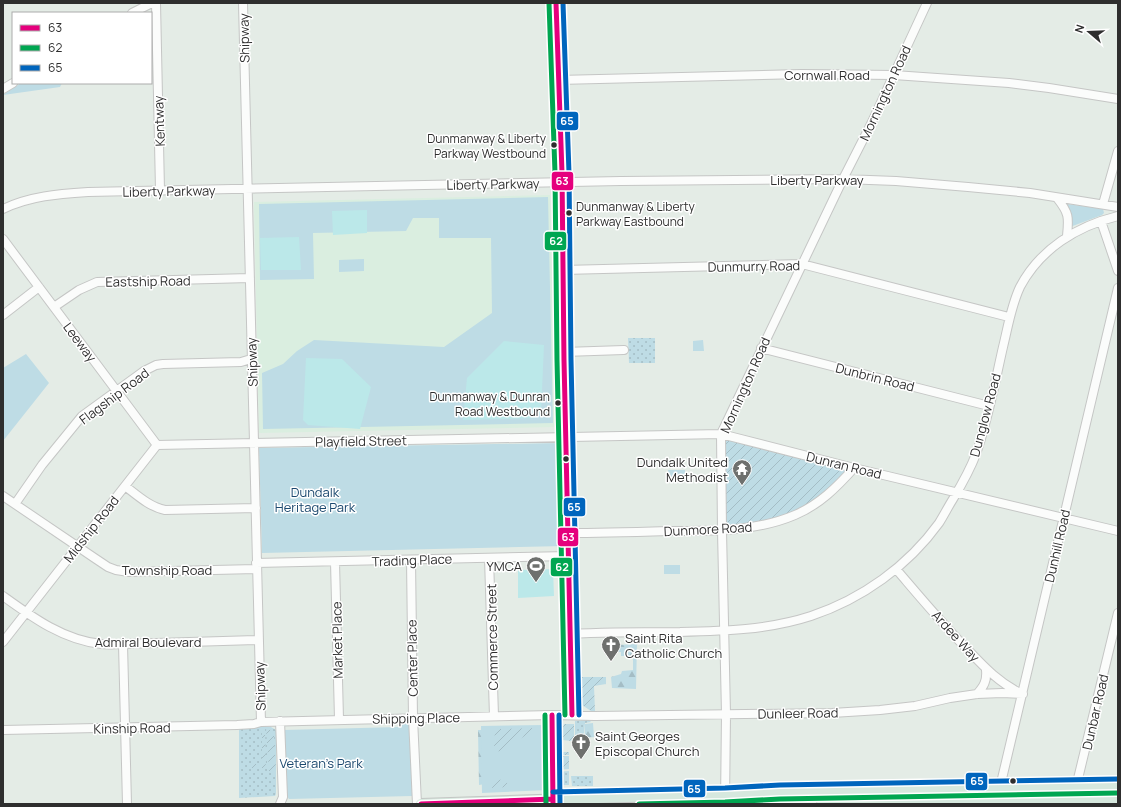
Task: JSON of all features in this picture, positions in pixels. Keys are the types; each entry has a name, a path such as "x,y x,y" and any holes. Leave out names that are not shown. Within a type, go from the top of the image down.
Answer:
{"main road":[{"path":"421,804 553,801 618,797 725,799 780,792 1118,786"},
{"path":"822,804 996,803 1118,798"}],"street":[{"path":"134,12 152,3"},
{"name":"Kentway","path":"156,3 160,190"},
{"name":"Shipway","path":"243,3 261,722"},
{"path":"556,3 562,182 572,715"},
{"name":"Mornington Road","path":"725,799 726,714 721,434 843,179 872,124 928,3"},
{"name":"Cornwall Road","path":"558,80 802,74 894,76 1022,85 1118,99"},
{"path":"3,89 12,84"},
{"path":"1103,204 1118,152"},
{"name":"Liberty Parkway","path":"3,209 43,195 88,192 247,190 562,182 843,179 896,181 1030,193 1118,207"},
{"path":"1057,198 1066,210 1069,218 1067,236"},
{"name":"Dunglow Road","path":"570,634 724,631 752,629 773,625 812,616 846,601 866,590 896,569 928,537 940,521 966,478 983,432 1009,317 1020,287 1044,254 1067,236 1081,228 1118,216"},
{"path":"1101,221 1118,271"},
{"name":"Leeway","path":"3,239 157,445"},
{"name":"Dunmurry Road","path":"563,270 802,264 1009,317"},
{"name":"Eastship Road","path":"54,307 79,290 97,282 250,278"},
{"path":"3,314 39,287"},
{"name":"Dunhill Road","path":"996,803 1023,694 1063,518 1116,307 1118,288"},
{"name":"Dunbrin Road","path":"761,348 989,406"},
{"path":"564,352 624,350"},
{"name":"Flagship Road","path":"15,504 42,465 82,416 144,371 163,364 241,362 251,359"},
{"name":"Dunran Road","path":"566,436 721,434 1118,532"},
{"name":"Playfield Street","path":"157,445 566,436"},
{"name":"Midship Road","path":"3,642 157,445"},
{"name":"Dunmore Road","path":"568,533 722,531 750,528 795,516 824,498 838,486 854,468"},
{"path":"125,486 149,504 166,510 256,508"},
{"name":"Township Road","path":"3,496 108,567 116,570 129,572 256,566"},
{"name":"Trading Place","path":"256,566 335,562 568,556"},
{"name":"Commerce Street","path":"490,558 494,716"},
{"name":"Center Place","path":"411,560 413,718 417,804"},
{"name":"Market Place","path":"335,562 339,719"},
{"name":"Ardee Way","path":"896,569 955,638 986,670 1011,689 1023,694"},
{"name":"Admiral Boulevard","path":"3,596 52,628 75,638 89,642 102,644 122,644 258,640"},
{"name":"Dunbar Road","path":"1076,787 1118,613"},
{"path":"122,644 126,804"},
{"path":"977,694 984,686 987,678 986,670"},
{"name":"Dunleer Road","path":"572,715 832,713 915,706 950,698 977,694 1023,694"},
{"path":"552,715 553,801"},
{"name":"Shipping Place","path":"261,722 339,719 572,715"},
{"path":"280,721 283,797 280,804"},
{"name":"Kinship Road","path":"3,730 254,724 261,722"}],"shaded area":[{"path":"550,195 555,427 259,433 254,202"},
{"path":"367,210 367,233 333,235 332,211"},
{"path":"299,237 301,270 261,270 260,238"},
{"path":"504,341 544,345 541,413 535,418 463,420 467,378"},
{"path":"306,358 342,359 371,387 360,429 308,425 303,420"},
{"name":"YMCA","path":"553,569 554,596 518,598 518,570"}],"green space":[{"path":"20,84 62,84 60,87 3,95"},
{"path":"548,197 553,423 263,429 262,373 283,364 297,351 314,340 444,347 492,313 491,238 439,238 439,218 413,218 406,231 313,233 314,279 260,280 259,204"},
{"path":"1067,204 1103,209 1104,213 1070,227"},
{"path":"364,259 364,271 339,272 339,260"},
{"path":"628,338 655,338 655,363 629,363"},
{"path":"703,340 704,351 693,351 693,341"},
{"path":"26,354 49,383 3,441 3,368"},
{"path":"731,439 844,468 844,474 825,493 794,513 752,524 724,528 724,441"},
{"name":"Dundalk Heritage Park","path":"562,443 564,546 262,553 259,448"},
{"path":"668,470 685,470 685,481 668,481"},
{"path":"664,565 680,565 680,574 664,574"},
{"path":"637,644 636,689 612,688 611,677 621,674 622,671 633,670 633,656 621,656 621,652 618,652 618,645"},
{"path":"582,677 606,677 606,684 594,686 595,711 591,711 582,705"},
{"path":"589,720 591,722 585,723 584,735 575,735 575,721"},
{"name":"Veteran's Park","path":"405,721 410,726 412,796 289,799 287,796 284,730 399,727"},
{"path":"593,723 594,737 585,738 585,724"},
{"path":"564,724 574,724 574,738 572,741 562,740 562,752 569,752 569,755 557,755 557,727 563,727"},
{"path":"546,725 548,790 482,793 481,726"},
{"path":"263,726 271,727 276,730 276,794 275,796 239,798 239,728"},
{"path":"537,728 500,752 494,749 495,729"},
{"path":"266,729 271,730 274,735 276,771 269,771"},
{"path":"478,730 492,730 485,784 479,785"},
{"path":"265,732 266,764 264,768 251,768 250,764 262,764 262,733"},
{"path":"557,756 569,756 569,769 558,770"},
{"path":"569,771 569,785 557,785 558,772"},
{"path":"571,776 593,776 593,786 572,786"},
{"path":"497,780 505,781 511,787 488,788"}],"transit line":[{"name":"62","path":"549,3 555,173 557,360 565,715"},
{"name":"63","path":"556,3 562,173 564,360 572,715"},
{"name":"65","path":"563,3 569,173 571,360 579,715"},
{"name":"62","path":"545,715 546,804"},
{"name":"63","path":"552,715 553,804"},
{"name":"65","path":"559,715 560,804"},
{"name":"65","path":"553,792 725,788 780,785 1118,779"},
{"name":"62","path":"639,804 780,799 1118,793"},
{"name":"63","path":"421,804 553,799"}],"place":[{"name":"Dunmanway & Liberty Parkway Westbound","path":"554,145"},
{"name":"Dunmanway & Liberty Parkway Eastbound","path":"569,213"},
{"name":"Dunmanway & Dunran Road Westbound","path":"558,403"},
{"name":"Dundalk United Methodist","path":"742,486"},
{"name":"YMCA","path":"536,583"},
{"name":"Saint Rita Catholic Church","path":"611,662"},
{"name":"Saint Georges Episcopal Church","path":"581,760"}]}
